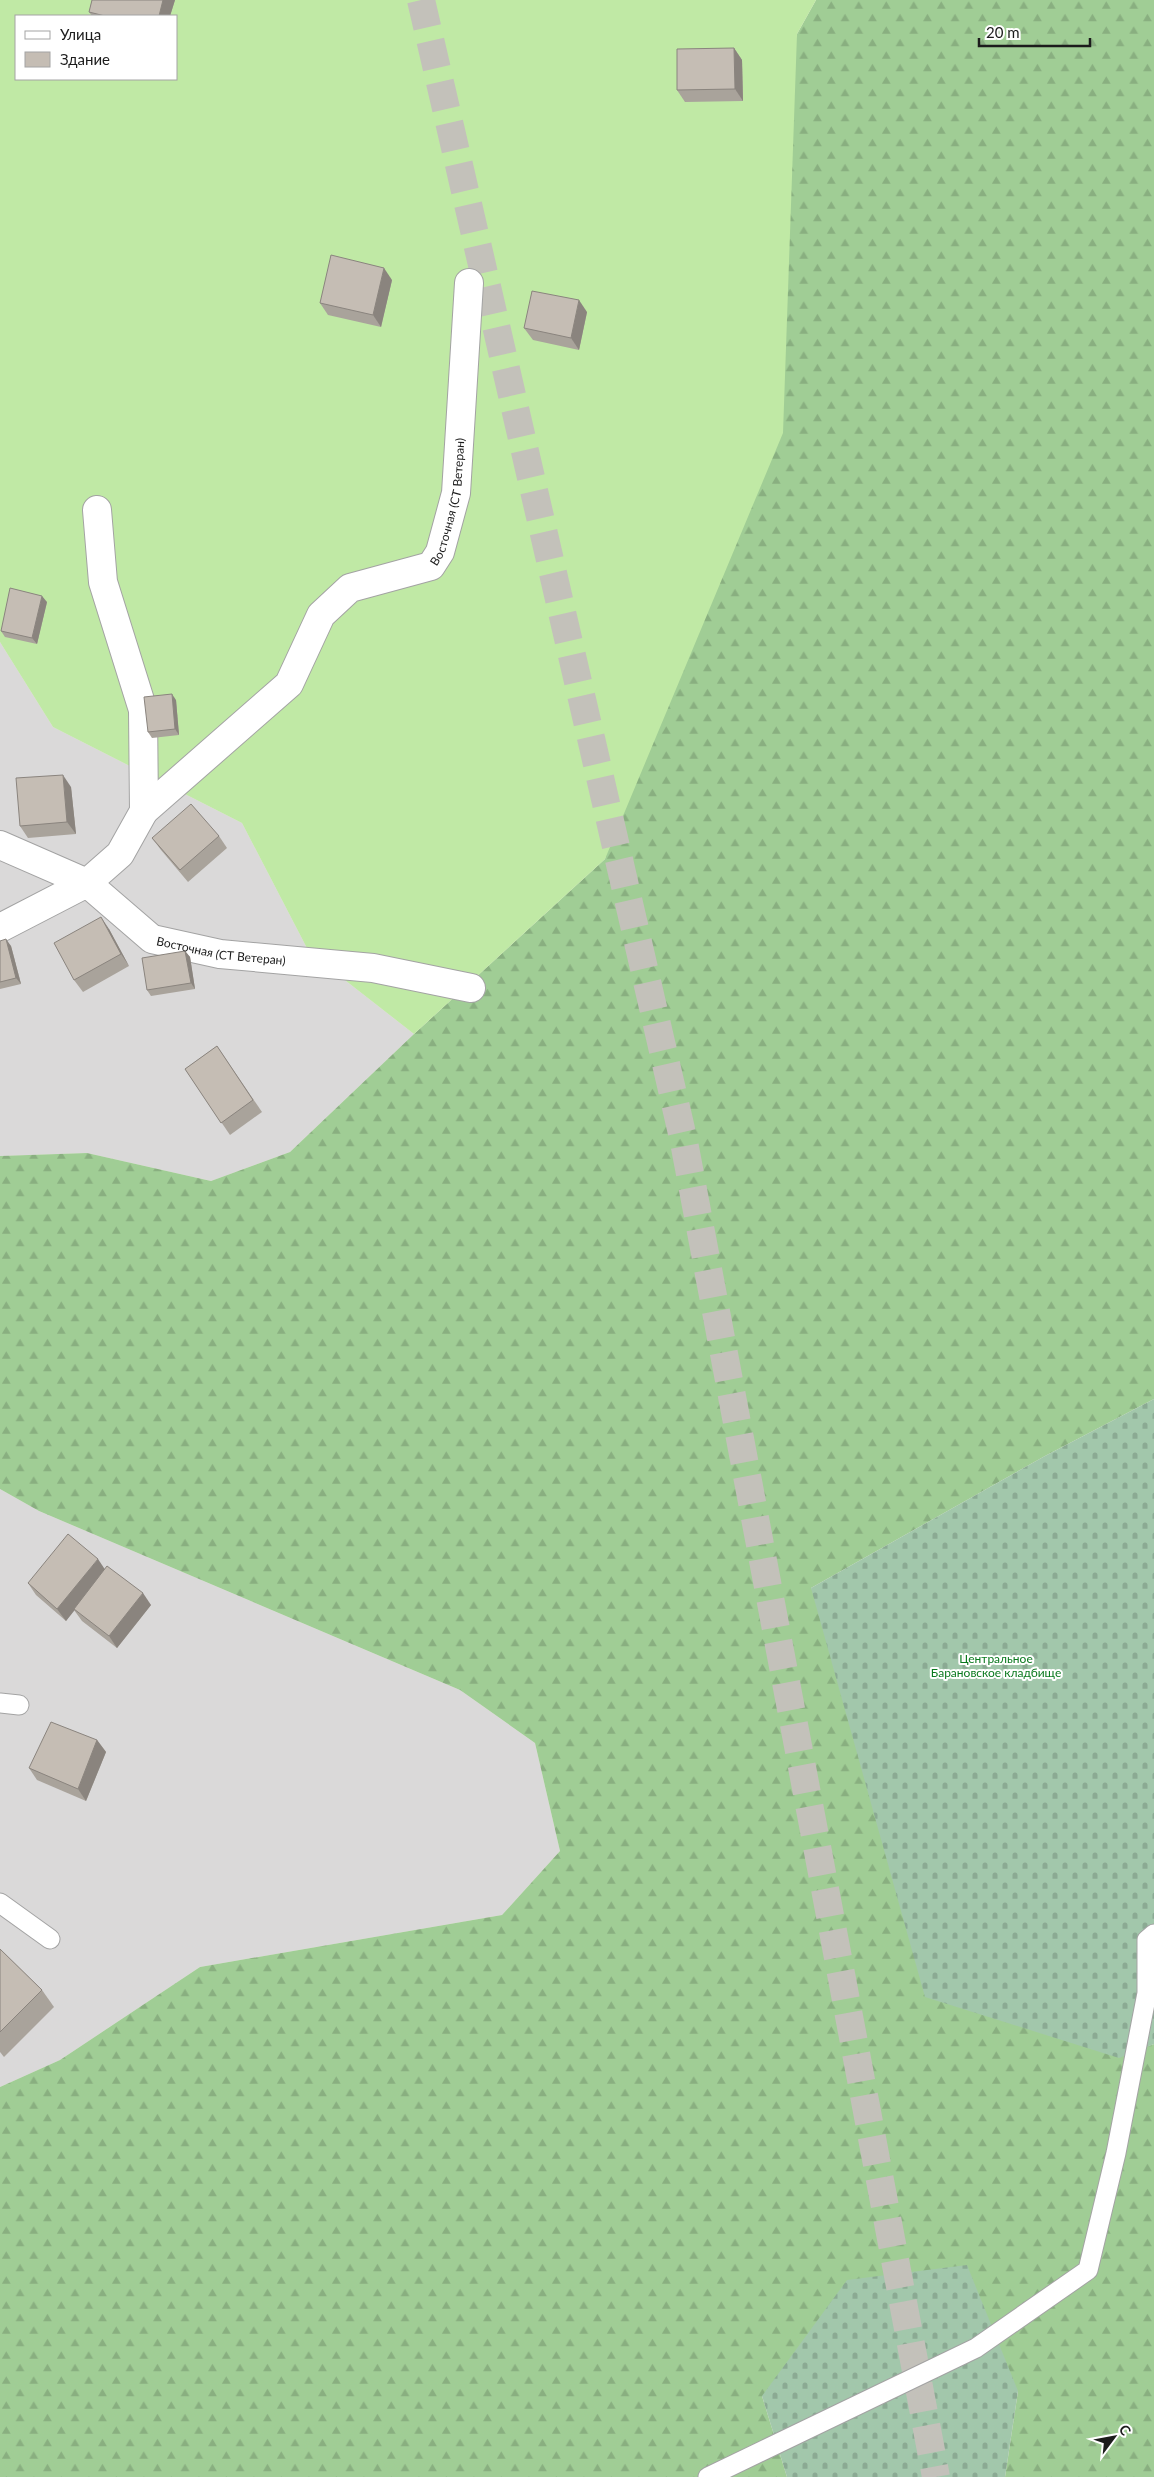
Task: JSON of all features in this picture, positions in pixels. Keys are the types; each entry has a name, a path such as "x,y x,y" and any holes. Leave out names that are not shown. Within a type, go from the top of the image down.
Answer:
{"street":[{"name":"Восточная (СТ Ветеран)","path":"144,811 289,684 321,615 350,588 431,566 440,552 456,493 469,283"},
{"path":"0,928 87,883 120,854 144,811 143,710 103,582 97,510"},
{"name":"Восточная (СТ Ветеран)","path":"0,845 87,883 152,939 220,954 373,968 471,988"}],"lane":[{"path":"0,1703 20,1705"},
{"path":"0,1903 50,1939"},
{"path":"708,2477 976,2348 1088,2270 1116,2153 1147,1993 1147,1940 1154,1934"}],"shaded area":[{"path":"0,642 53,727 242,823 309,952 414,1034 290,1152 211,1181 87,1153 0,1156"},
{"path":"0,1489 39,1511 460,1690 535,1743 560,1851 502,1915 200,1967 60,2060 0,2087"}],"green space":[{"path":"0,0 816,0 797,34 783,433 605,859 414,1034 309,952 242,823 53,727 0,642"},
{"path":"816,0 1154,0 1154,1399 1045,1456 811,1588 1119,2057 1154,2044 1154,2477 1005,2477 1018,2391 762,2396 787,2477 0,2477 0,2087 60,2060 200,1967 502,1915 560,1851 535,1743 460,1690 39,1511 0,1489 0,1156 87,1153 211,1181 290,1152 414,1034 605,859 797,34"},
{"name":"Центральное Барановское кладбище","path":"1154,1399 1154,2044 1119,2058 925,1997 811,1588 1045,1456"},
{"path":"967,2265 1018,2391 1005,2477 787,2477 762,2396 847,2280"}],"building":[{"path":"92,0 163,0 159,15 101,15 89,12"},
{"path":"734,48 735,89 677,90 677,49"},
{"path":"331,255 384,268 373,315 320,303"},
{"path":"532,291 579,300 571,338 524,328"},
{"path":"10,588 42,596 32,638 1,631"},
{"path":"172,694 175,729 148,732 144,697"},
{"path":"63,775 67,822 20,826 16,778"},
{"path":"191,804 219,836 180,870 152,838"},
{"path":"101,917 121,954 74,980 54,943"},
{"path":"6,939 16,978 0,982 0,941"},
{"path":"185,951 191,983 147,990 142,958"},
{"path":"217,1046 253,1100 221,1123 185,1069"},
{"path":"68,1534 98,1559 57,1609 28,1583"},
{"path":"107,1566 143,1593 109,1636 74,1609"},
{"path":"51,1722 97,1740 78,1789 29,1768"},
{"path":"0,1949 42,1990 0,2032"}],"tunnel":[{"path":"421,0 684,1142 936,2477"}]}
